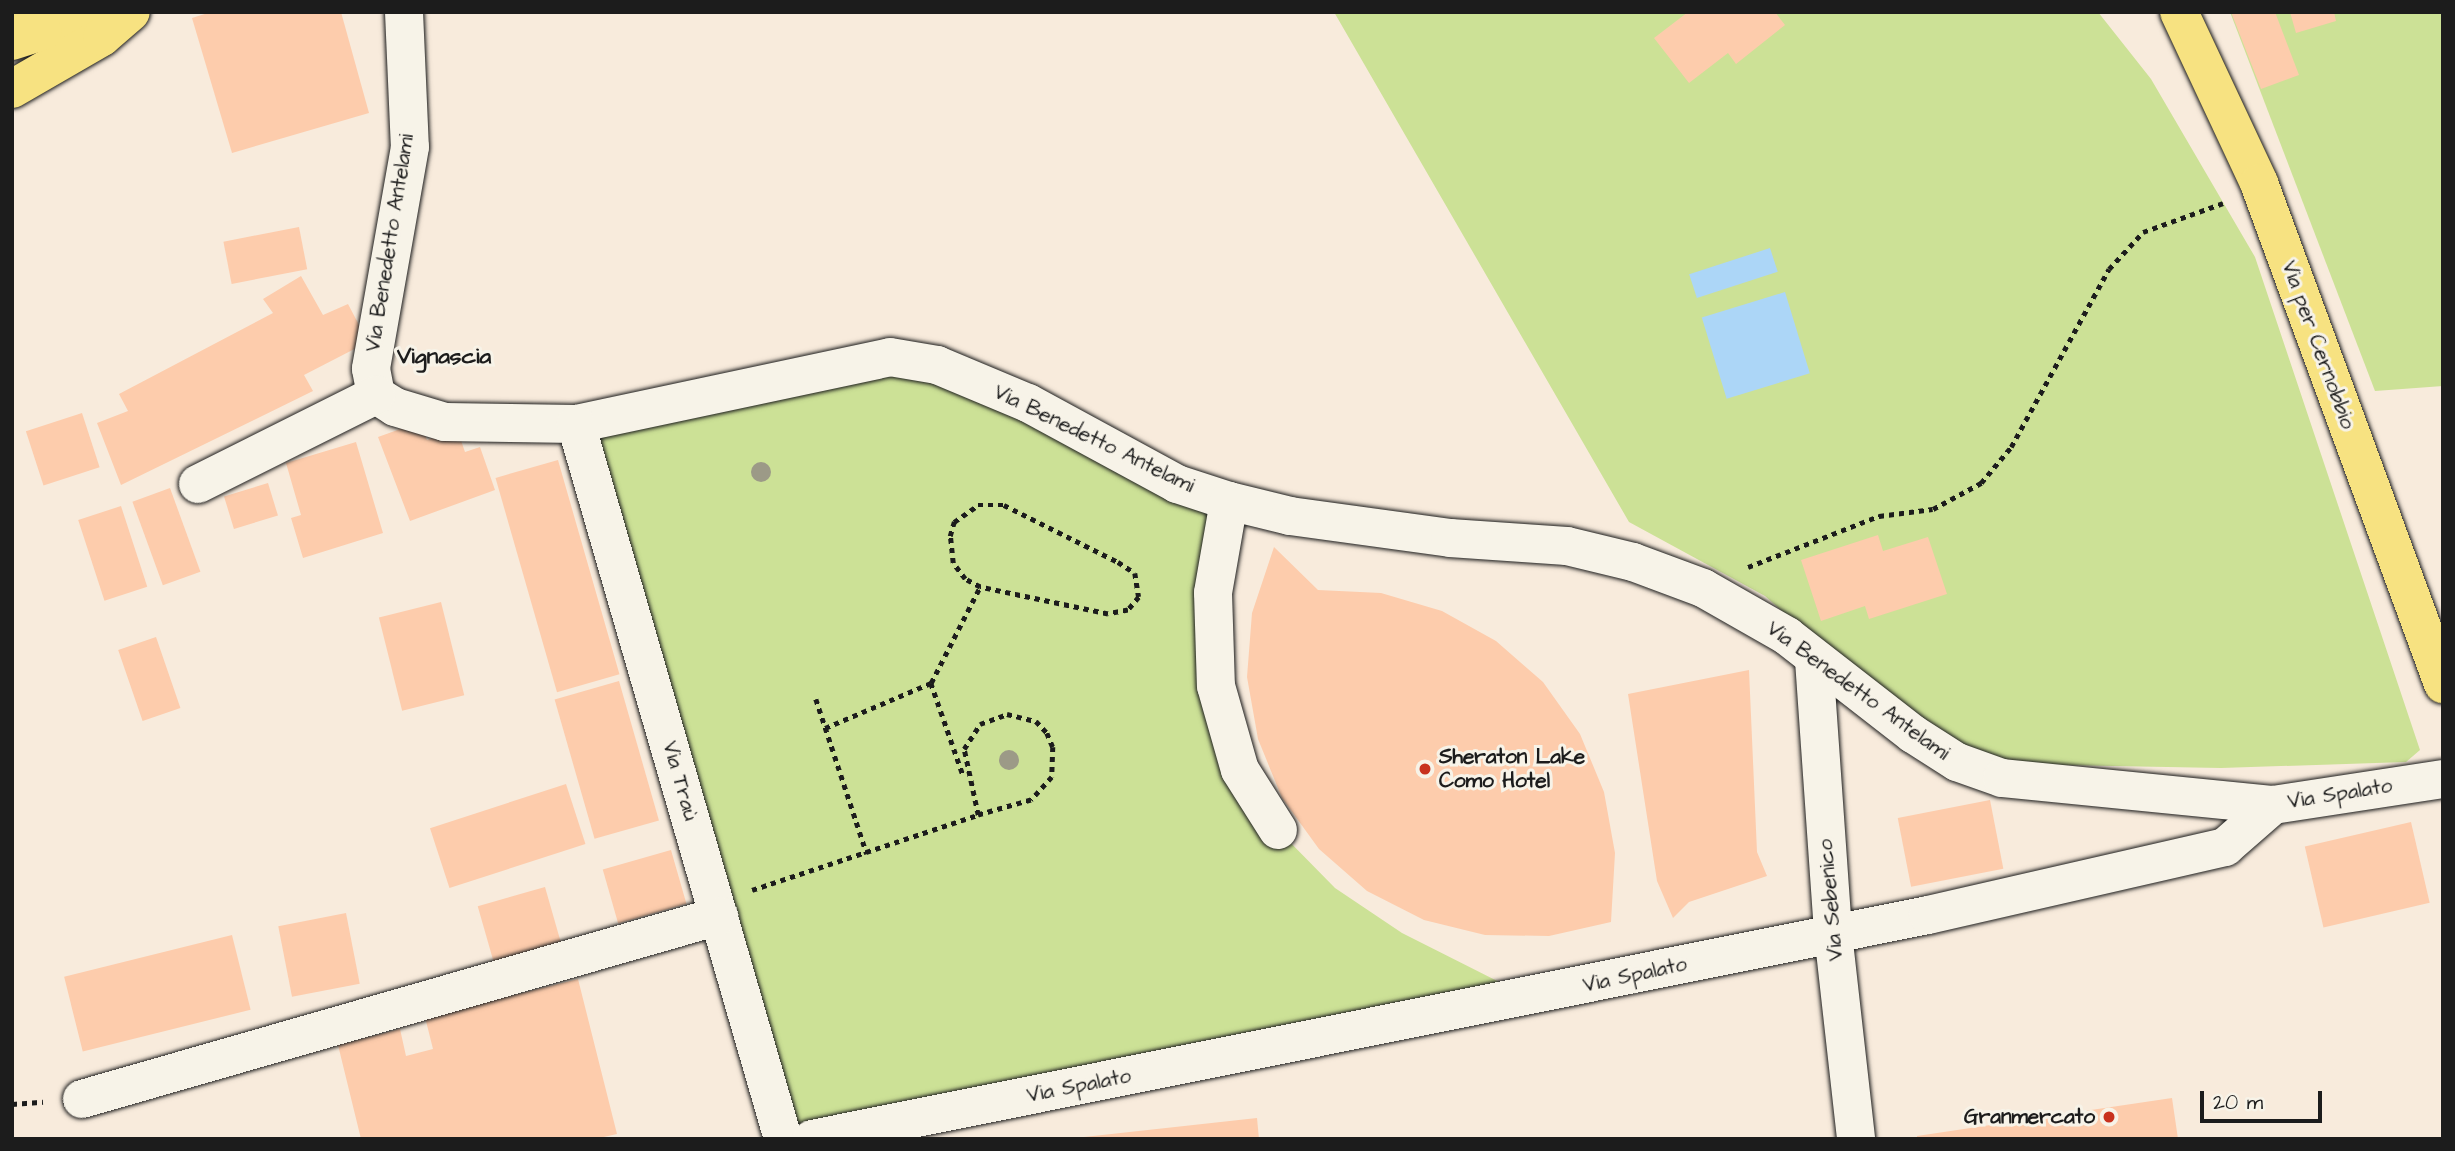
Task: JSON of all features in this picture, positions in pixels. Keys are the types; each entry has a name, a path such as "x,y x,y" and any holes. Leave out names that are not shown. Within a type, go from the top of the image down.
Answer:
{"main road":[{"path":"22,34 105,12"},
{"path":"12,89 102,37 131,12"},
{"name":"Via per Cernobbio","path":"2179,12 2259,183 2443,684"}],"street":[{"name":"Via Benedetto Antelami","path":"404,12 410,147 373,347 376,395 396,407 445,422 576,424 890,357 937,365 1028,403 1177,484 1229,501 1290,516 1437,536 1567,546 1633,562 1703,588 1787,636 1814,660 1957,762 2002,778 2273,805"},
{"path":"198,484 376,395"},
{"name":"Via Traù","path":"576,424 783,1139"},
{"path":"1229,501 1213,593 1216,686 1240,770 1278,830"},
{"name":"Via Sebenico","path":"1814,660 1833,933 1856,1139"},
{"name":"Via Spalato","path":"812,1139 1833,933 2225,846 2273,805 2443,779"},
{"path":"82,1099 717,909"}],"path":[{"path":"1703,588 1801,543 1879,516 1933,509 1981,482 2011,447 2109,269 2143,232 2216,207 2259,183"},
{"path":"978,505 1004,505 1096,551 1135,573 1141,587 1128,610 1108,614 980,587 965,579 953,563 950,536 954,522 978,505"},
{"path":"825,728 931,683 980,587"},
{"path":"931,683 978,815"},
{"path":"816,699 867,853"},
{"path":"717,909 867,853 1031,800 1044,790 1055,762 1047,733 1021,715 1007,713 980,724 964,749 969,793"}],"green space":[{"path":"1334,12 2098,12 2151,79 2255,257 2420,750 2406,762 2221,768 2011,764 1962,745 1820,645 1765,596 1629,522"},
{"path":"2230,12 2443,12 2443,386 2375,391"},
{"path":"890,357 1229,501 1216,686 1278,830 1335,888 1402,933 1529,997 783,1139 576,424"}],"water":[{"path":"1770,248 1778,272 1697,298 1689,274"},
{"path":"1785,292 1810,373 1727,399 1702,317"}],"building":[{"path":"211,12 341,12 369,113 232,153 192,18"},
{"path":"1688,12 1775,12 1785,25 1736,64 1728,53 1689,83 1654,38"},
{"path":"2231,12 2275,12 2299,75 2261,89"},
{"path":"2290,12 2334,12 2336,21 2296,33"},
{"path":"299,227 307,269 232,284 223,242"},
{"path":"301,276 323,315 348,304 368,342 304,375 313,391 121,485 97,423 128,411 119,394 273,313 263,299"},
{"path":"82,413 100,467 44,485 26,431"},
{"path":"420,422 427,440 457,429 465,452 480,447 495,490 410,521 378,437"},
{"path":"356,442 383,533 303,558 291,518 301,515 286,463"},
{"path":"558,460 619,674 557,692 496,478"},
{"path":"268,483 278,516 234,529 224,496"},
{"path":"170,488 200,572 163,585 132,502"},
{"path":"121,506 147,587 104,601 78,520"},
{"path":"1878,535 1883,551 1928,537 1947,594 1869,619 1865,606 1821,621 1801,560"},
{"path":"1274,547 1318,590 1381,593 1442,611 1496,641 1543,682 1580,734 1604,792 1615,853 1611,922 1549,936 1485,935 1424,920 1367,891 1319,849 1282,798 1258,739 1247,677 1252,613"},
{"path":"441,602 464,695 402,711 379,617"},
{"path":"156,637 180,708 143,721 118,650"},
{"path":"1749,670 1757,852 1767,876 1689,902 1673,918 1657,881 1628,694"},
{"path":"619,681 659,820 595,839 555,699"},
{"path":"566,784 585,844 449,888 430,828"},
{"path":"1990,800 2003,869 1911,887 1898,818"},
{"path":"2411,822 2430,903 2323,927 2305,847"},
{"path":"671,850 686,904 618,923 603,870"},
{"path":"545,887 562,946 495,965 478,906"},
{"path":"346,913 360,984 292,997 278,926"},
{"path":"232,935 251,1010 83,1052 64,977"},
{"path":"578,979 617,1134 595,1139 361,1139 338,1045 400,1029 406,1056 433,1049 425,1017"},
{"name":"Granmercato","path":"2172,1098 2178,1139 1917,1139 1917,1136"},
{"path":"1257,1118 1259,1139 1084,1139 1084,1137"}],"place":[{"name":"Sheraton Lake Como Hotel","path":"1425,769"},
{"name":"Granmercato","path":"2109,1117"}],"district":[{"name":"Vignascia","path":"444,356"}]}
